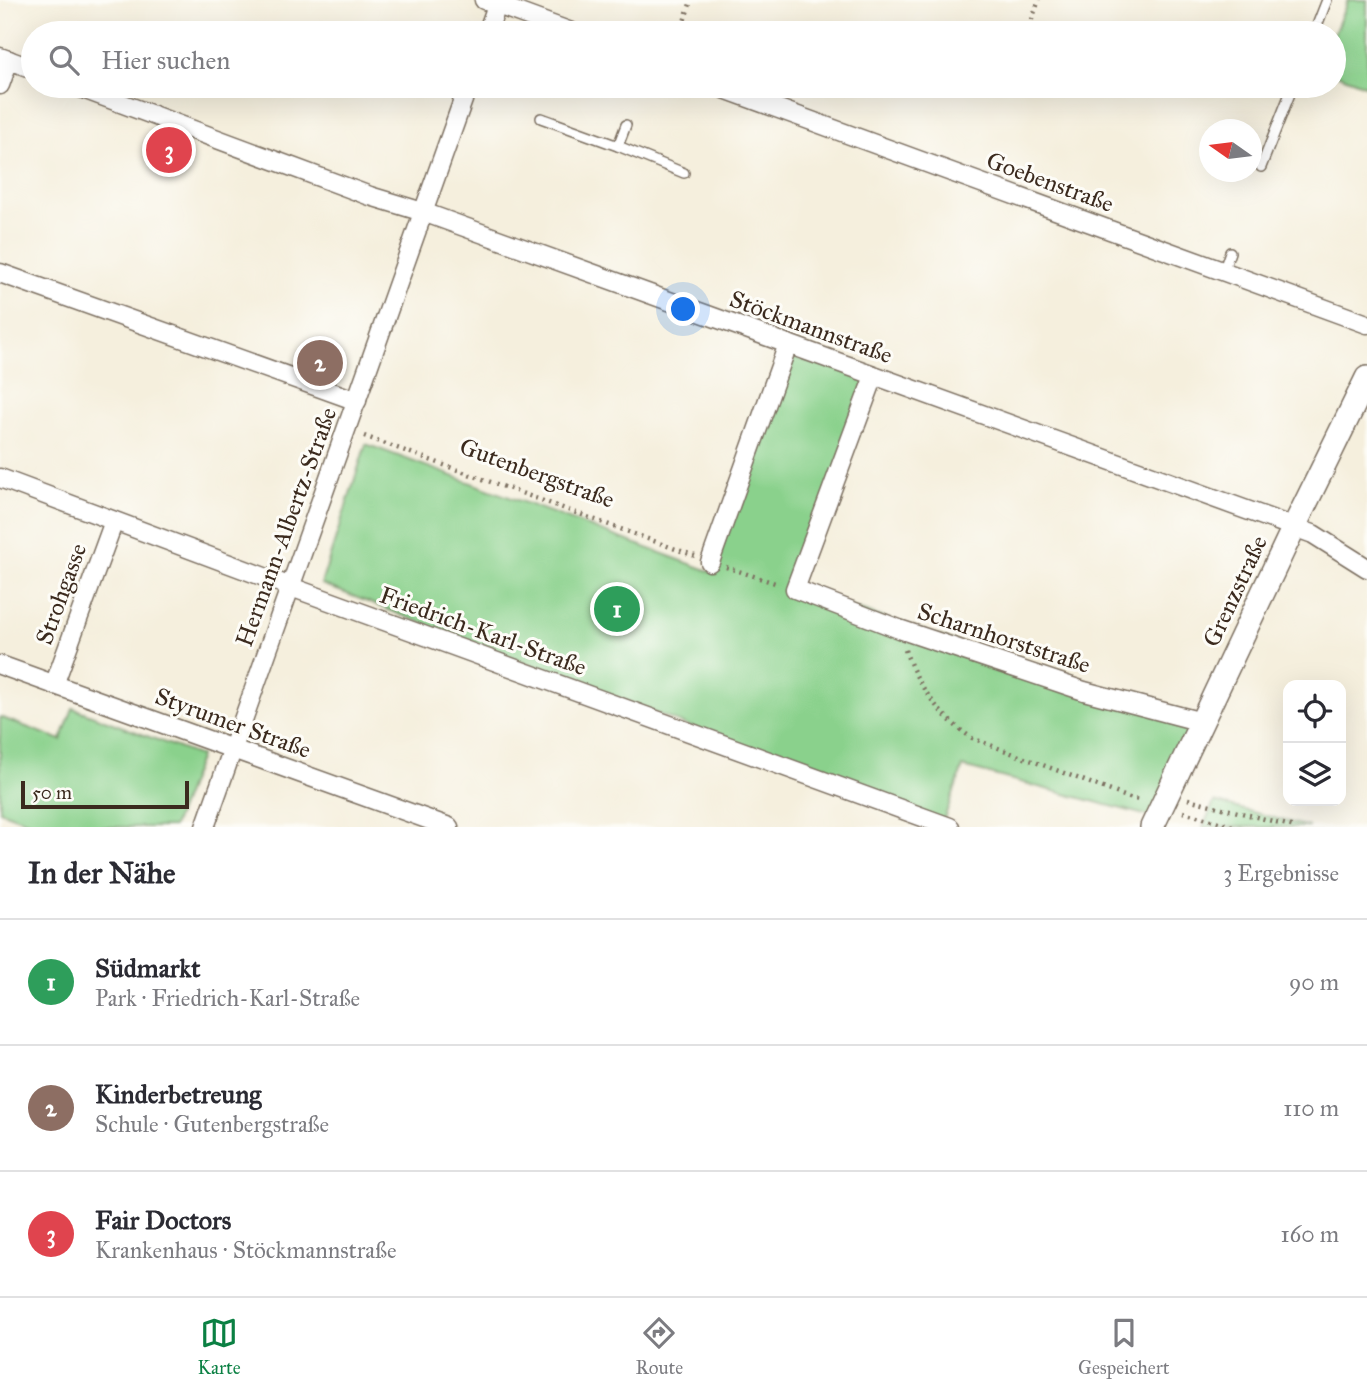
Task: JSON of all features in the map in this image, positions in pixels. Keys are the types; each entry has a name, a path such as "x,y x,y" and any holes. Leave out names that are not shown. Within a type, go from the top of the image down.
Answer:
{"street":[{"path":"489,21 493,2 543,21"},
{"path":"0,85 4,58 21,64"},
{"name":"Stöckmannstraße","path":"107,98 370,196 423,212 1327,541 1367,568"},
{"name":"Hermann-Albertz-Straße","path":"205,827 464,98"},
{"name":"Goebenstraße","path":"749,98 1367,324"},
{"path":"0,273 357,401"},
{"path":"710,562 788,344"},
{"path":"794,589 874,376"},
{"name":"Grenzstraße","path":"1152,827 1367,378"},
{"name":"Friedrich-Karl-Straße","path":"0,478 950,827"},
{"name":"Strohgasse","path":"54,685 114,521"},
{"name":"Scharnhorststraße","path":"794,589 899,629 1084,691 1202,722"},
{"name":"Styrumer Straße","path":"0,665 449,827"}],"lane":[{"path":"1319,21 1327,0"},
{"path":"1262,164 1288,98"},
{"path":"541,118 684,173"},
{"path":"618,146 626,125"},
{"path":"1223,271 1230,252"}],"path":[{"path":"1031,21 1039,0"},
{"path":"684,21 690,4"},
{"name":"Gutenbergstraße","path":"347,430 710,562 794,589"},
{"path":"899,629 908,660 920,685 964,733 1132,799 1189,799 1295,827"},
{"path":"1163,800 1183,812 1236,827"}],"green space":[{"path":"1348,0 1367,0 1367,86 1346,78 1346,21 1339,21"},
{"path":"786,356 874,376 795,589 1202,722 1156,818 963,767 942,824 321,584 366,444 712,572"},
{"path":"73,708 200,756 173,827 42,827 0,811 0,717 61,740"},
{"path":"1214,802 1309,827 1203,827"}],"place":[{"name":"Fair Doctors","path":"169,150"},
{"name":"Kinderbetreung","path":"320,363"},
{"name":"Südmarkt","path":"617,609"}]}
